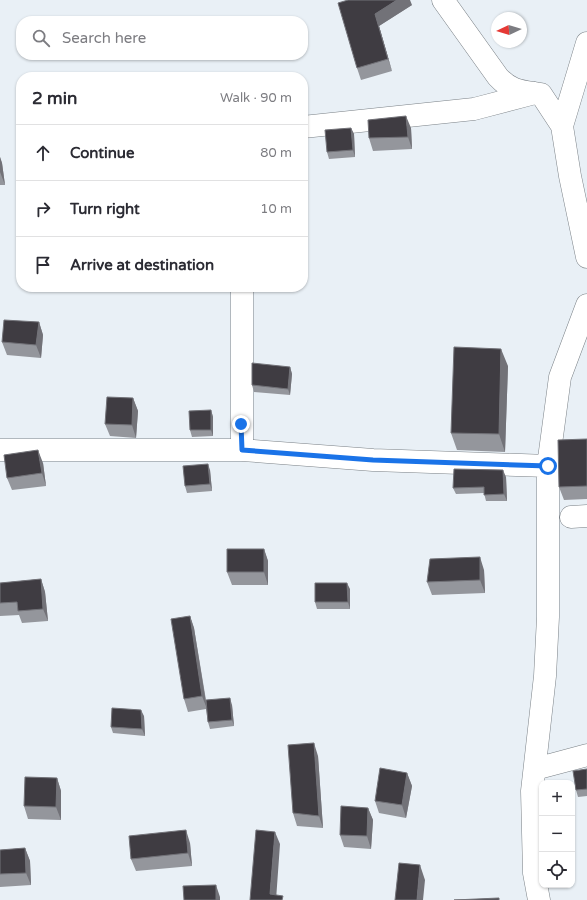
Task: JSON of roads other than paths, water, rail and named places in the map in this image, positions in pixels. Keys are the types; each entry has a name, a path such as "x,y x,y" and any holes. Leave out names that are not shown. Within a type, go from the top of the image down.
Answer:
{"street":[{"path":"443,0 498,77 514,90 541,94 562,126 570,176 587,257"},
{"path":"562,126 587,43"},
{"path":"308,126 474,109 535,93"},
{"path":"242,292 242,450"},
{"path":"539,900 534,873 532,791 545,676 548,616 548,466 560,377 587,305"},
{"path":"0,450 242,450 373,460 548,466"},
{"path":"535,769 587,755"}]}
